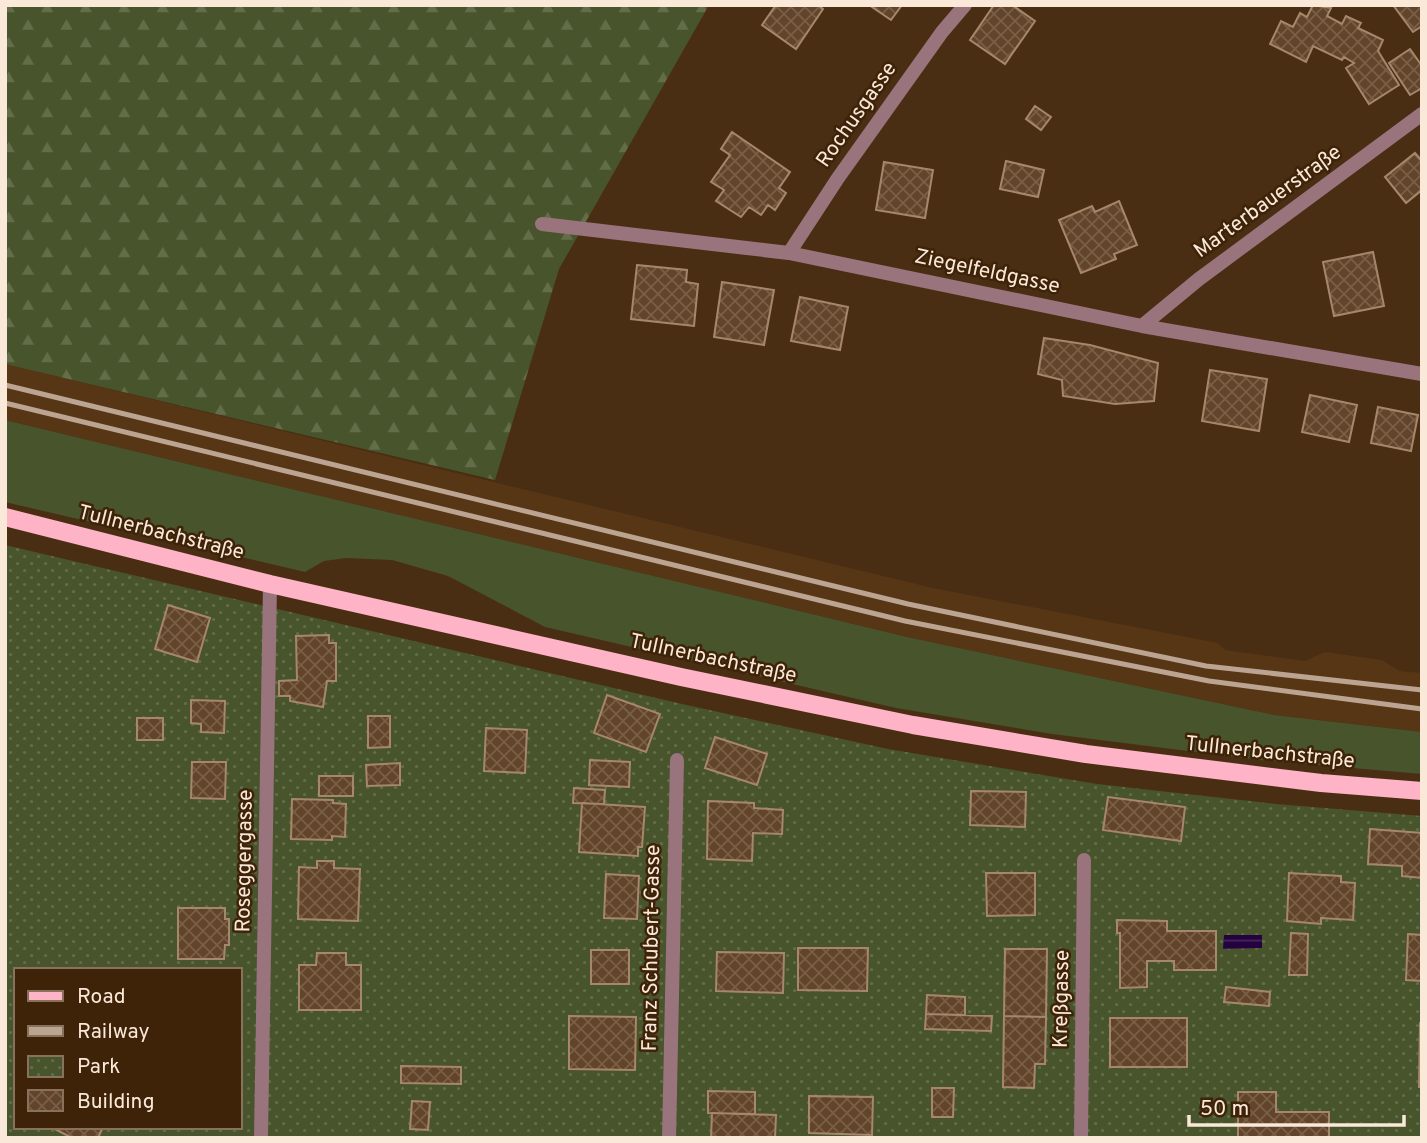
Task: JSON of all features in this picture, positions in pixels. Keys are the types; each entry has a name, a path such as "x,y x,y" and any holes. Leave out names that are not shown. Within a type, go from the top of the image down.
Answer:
{"main road":[{"name":"Tullnerbachstraße","path":"5,517 271,584 681,677 914,725 1086,754 1321,783 1422,791"}],"street":[{"name":"Rochusgasse","path":"789,253 853,155 942,32 965,5"},
{"name":"Marterbauerstraße","path":"1142,326 1199,279 1422,114"},
{"name":"Ziegelfeldgasse","path":"542,224 789,253 1142,326 1422,374"},
{"name":"Roseggergasse","path":"261,1138 271,584"},
{"name":"Franz Schubert-Gasse","path":"669,1138 677,760"},
{"name":"Kreßgasse","path":"1081,1138 1084,860"}],"shaded area":[{"path":"5,364 933,588 1218,643 1225,650 1305,661 1325,652 1382,660 1399,671 1422,673 1422,732 1274,715 907,637 5,420"},
{"path":"1224,935 1262,935 1262,948 1223,949"}],"green space":[{"path":"5,5 709,5 559,269 495,480 5,364"},
{"path":"5,420 907,637 1274,715 1422,732 1422,774 1260,760 1052,734 896,708 545,627 448,576 392,560 346,558 324,561 305,572 5,502"},
{"path":"5,545 682,704 888,749 1097,784 1276,804 1422,816 1422,1138 5,1138"}],"building":[{"path":"776,5 818,5 823,9 796,49 762,25"},
{"path":"869,5 902,5 891,20"},
{"path":"994,5 1012,5 1035,21 1005,64 970,40"},
{"path":"1313,5 1331,8 1327,16 1342,24 1346,16 1361,23 1358,28 1383,40 1378,51 1399,85 1369,104 1346,68 1354,63 1313,46 1306,62 1270,44 1281,21 1293,27 1300,13 1307,17"},
{"path":"1393,5 1422,5 1422,26 1413,32"},
{"path":"1410,49 1422,66 1422,88 1410,95 1389,63"},
{"path":"1035,106 1051,117 1041,130 1026,119"},
{"path":"732,132 790,172 779,188 786,193 775,210 768,205 761,215 749,207 741,217 716,201 724,190 711,182 730,155 721,149"},
{"path":"1415,153 1422,161 1422,190 1406,203 1385,177"},
{"path":"1006,161 1044,170 1038,197 1000,189"},
{"path":"884,162 933,170 925,218 876,210"},
{"path":"1119,201 1137,245 1114,254 1116,259 1081,273 1059,220 1092,206 1095,212"},
{"path":"1373,252 1384,306 1334,316 1323,262"},
{"path":"637,265 687,270 686,282 698,284 694,326 631,319"},
{"path":"722,282 774,290 764,345 714,337"},
{"path":"800,297 848,307 840,350 791,341"},
{"path":"1044,338 1090,345 1158,363 1154,401 1115,404 1063,396 1062,380 1038,374"},
{"path":"1210,370 1267,379 1259,431 1202,421"},
{"path":"1310,395 1357,405 1349,442 1302,432"},
{"path":"1378,407 1418,415 1411,451 1371,443"},
{"path":"168,605 210,618 197,662 155,649"},
{"path":"329,635 329,643 336,643 336,681 327,681 323,707 290,701 290,696 279,696 279,681 297,680 296,636"},
{"path":"607,695 660,714 646,752 594,733"},
{"path":"191,700 225,701 224,733 201,732 201,724 191,723"},
{"path":"368,716 390,716 390,747 368,748"},
{"path":"137,718 163,718 163,740 137,740"},
{"path":"486,728 527,730 525,773 484,771"},
{"path":"715,737 767,754 757,785 705,768"},
{"path":"590,760 630,762 629,787 589,785"},
{"path":"192,762 226,762 225,799 191,798"},
{"path":"400,763 400,785 367,786 366,765"},
{"path":"319,776 353,776 353,796 319,796"},
{"path":"574,788 605,790 604,804 573,803"},
{"path":"971,791 1026,792 1025,827 970,825"},
{"path":"1108,797 1185,807 1181,841 1103,830"},
{"path":"292,799 333,800 333,803 346,804 345,837 332,836 332,840 291,839"},
{"path":"708,801 754,803 754,808 783,810 782,834 753,833 752,861 707,859"},
{"path":"582,803 645,807 642,847 638,847 638,856 579,852"},
{"path":"1370,829 1422,833 1422,878 1402,876 1402,866 1368,864"},
{"path":"317,861 334,861 334,868 360,869 358,921 298,919 299,867 317,868"},
{"path":"986,873 1035,873 1035,915 987,916"},
{"path":"1289,873 1341,876 1341,882 1355,883 1353,920 1321,918 1321,924 1287,921"},
{"path":"606,874 639,876 637,919 604,918"},
{"path":"178,908 225,908 225,919 229,919 229,945 225,945 224,959 178,959"},
{"path":"1117,920 1167,921 1167,931 1216,931 1216,970 1174,970 1174,961 1147,961 1147,987 1120,988 1120,933 1117,933"},
{"path":"1291,933 1308,934 1307,975 1289,975"},
{"path":"1408,934 1422,935 1422,981 1406,980"},
{"path":"798,948 868,948 867,991 798,990"},
{"path":"1005,949 1047,949 1046,1017 1004,1016"},
{"path":"591,950 629,950 629,984 591,984"},
{"path":"717,952 784,953 783,993 716,991"},
{"path":"317,953 346,953 346,965 361,965 361,1010 299,1010 299,965 316,965"},
{"path":"1226,987 1270,992 1269,1006 1224,1002"},
{"path":"927,995 965,997 965,1015 926,1014"},
{"path":"926,1014 992,1016 991,1031 925,1029"},
{"path":"569,1016 636,1017 635,1070 569,1069"},
{"path":"1004,1016 1046,1017 1045,1064 1035,1064 1034,1088 1003,1087"},
{"path":"1110,1018 1187,1018 1187,1067 1110,1067"},
{"path":"1422,1023 1422,1087 1419,1087"},
{"path":"401,1066 461,1067 461,1084 401,1083"},
{"path":"932,1088 954,1088 953,1117 932,1117"},
{"path":"708,1091 755,1092 755,1114 708,1113"},
{"path":"1238,1092 1276,1092 1276,1112 1329,1112 1329,1137 1238,1138"},
{"path":"809,1096 873,1097 872,1135 809,1133"},
{"path":"412,1101 430,1102 428,1130 410,1129"},
{"path":"712,1113 776,1115 775,1138 711,1138"},
{"path":"55,1129 102,1129 98,1138 72,1138"}],"railway":[{"path":"5,385 908,604 1206,666 1422,690"},
{"path":"5,403 905,621 1209,681 1422,709"}]}
